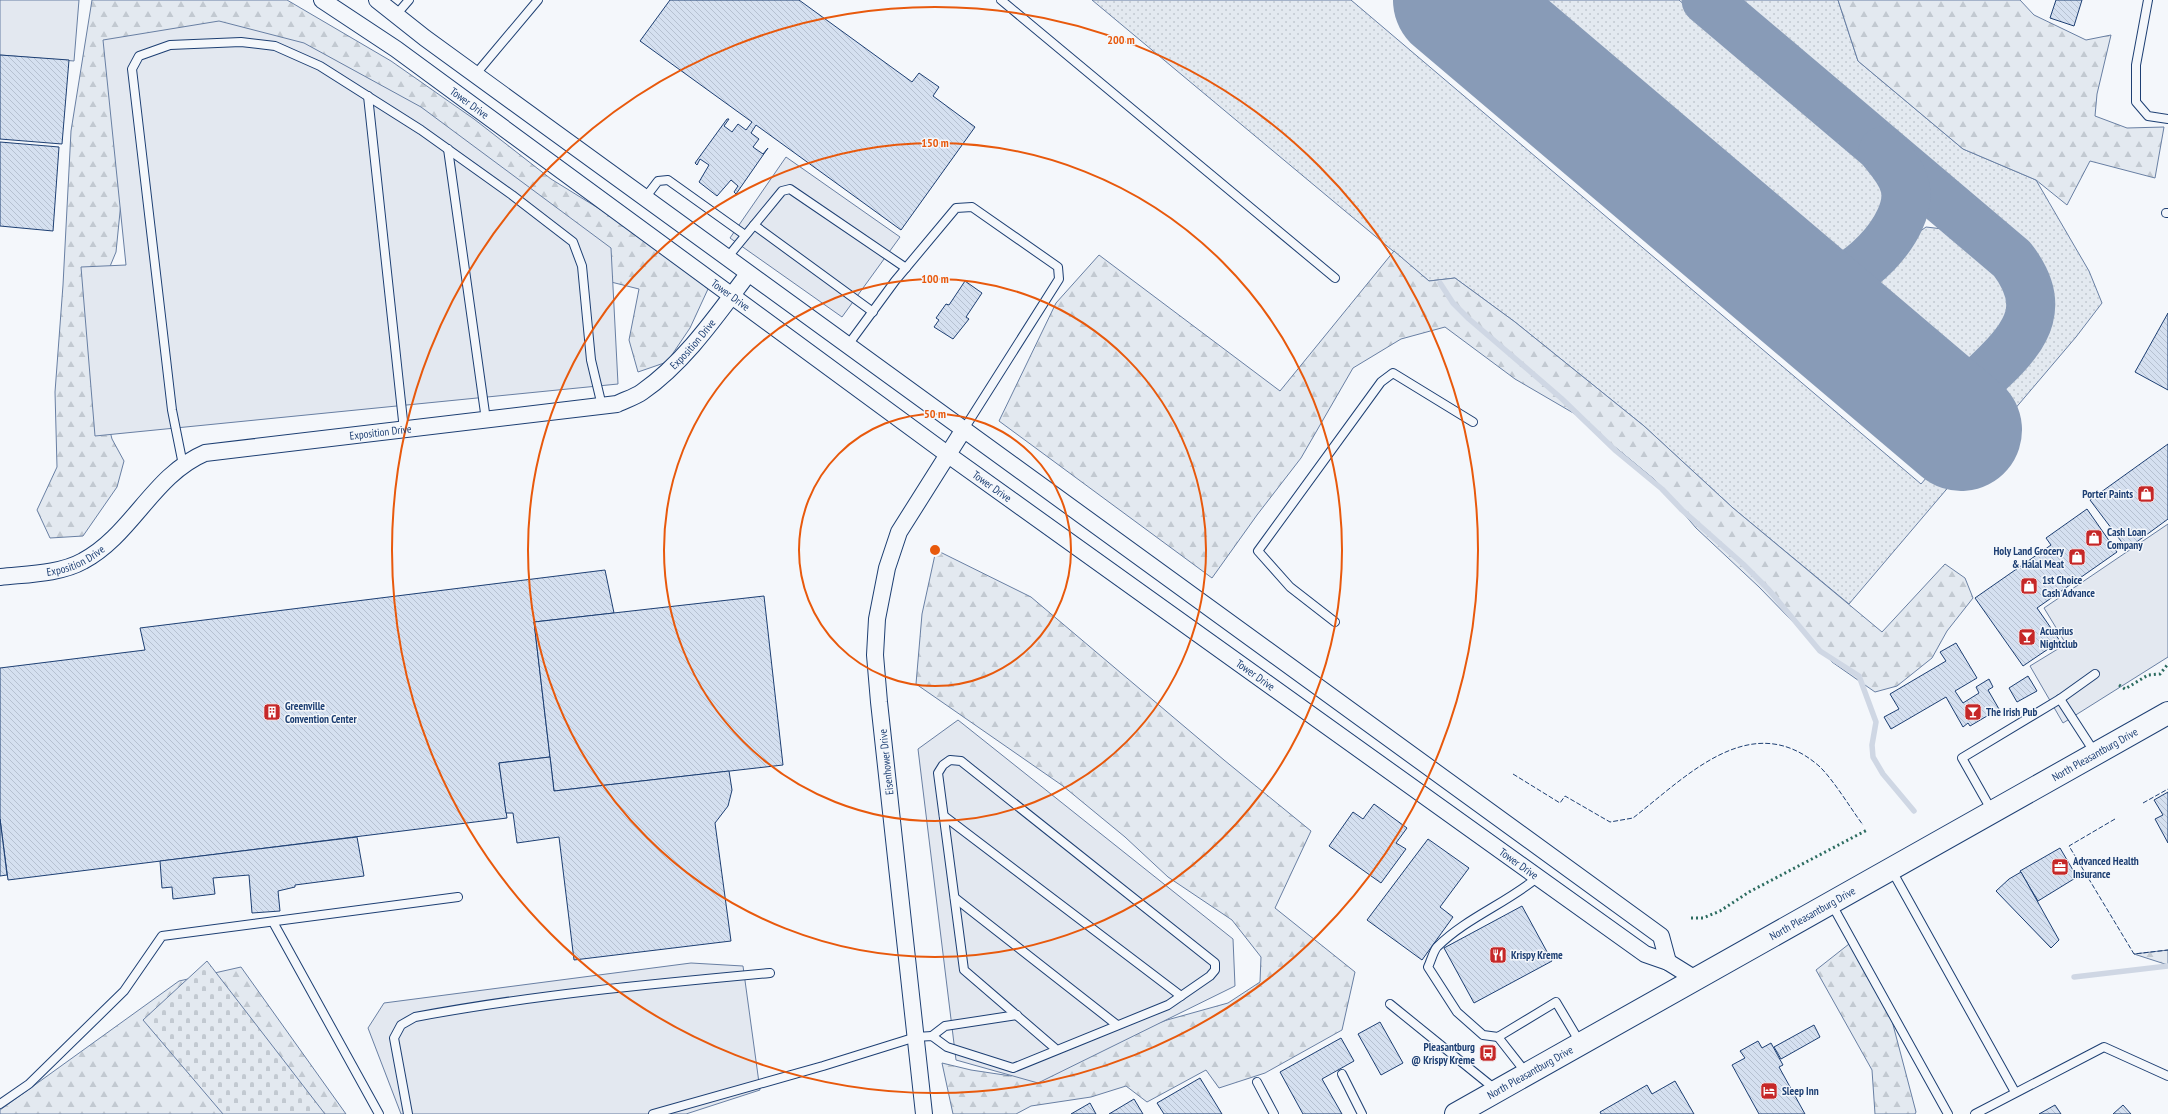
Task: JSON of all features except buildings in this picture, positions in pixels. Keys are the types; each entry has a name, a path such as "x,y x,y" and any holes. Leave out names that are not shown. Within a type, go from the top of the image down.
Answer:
{"main road":[{"name":"North Pleasantburg Drive","path":"1456,1114 2168,713"}],"street":[{"name":"Tower Drive","path":"322,0 396,49 947,454 1645,954 1668,962 1696,980"},
{"path":"377,0 475,75 1661,936 1668,962"},
{"name":"Exposition Drive","path":"0,577 48,571 83,562 123,528 170,476 189,460 205,454 617,404 640,393 664,375 710,325 748,274"},
{"name":"Eisenhower Drive","path":"924,1114 875,655 877,626 887,568 899,532 947,454 964,430"}],"lane":[{"path":"396,16 409,0"},
{"path":"475,75 538,0"},
{"path":"1001,0 1335,278"},
{"path":"2148,0 2136,65 2136,102 2148,116 2168,119"},
{"path":"183,465 172,410 132,69 139,56 170,45 241,42 275,46 320,66 448,149 532,209 573,242 582,266 591,360 602,406"},
{"path":"368,96 404,430"},
{"path":"448,149 486,420"},
{"path":"646,198 658,181 668,180 745,235"},
{"path":"727,258 782,191 790,189 906,268"},
{"path":"848,345 906,268 956,208 972,207 1058,267 1058,279 964,430"},
{"path":"754,225 873,312"},
{"path":"1336,622 1290,587 1258,551 1381,382 1393,374 1473,422"},
{"path":"1992,811 1961,760 2060,699 2095,674"},
{"path":"2060,699 2095,753"},
{"path":"932,1036 947,1047 1013,1068 1168,1005 1210,976 1215,970 1215,963 961,761 950,760 943,765 938,773 964,970 1057,1050"},
{"path":"944,816 1180,996"},
{"path":"1891,869 2015,1092"},
{"path":"1538,877 1527,886 1480,914 1436,948 1428,967 1457,1012 1483,1035 1498,1037 1556,1002 1581,1044"},
{"path":"0,1104 29,1084 124,990 162,936 458,897"},
{"path":"955,898 1117,1025"},
{"path":"1831,903 1948,1114"},
{"path":"273,922 379,1114"},
{"path":"408,1114 394,1038 401,1025 414,1018 523,1000 653,983 770,973"},
{"path":"1390,1004 1497,1091"},
{"path":"653,1114 823,1066 916,1037 932,1036 945,1026 1017,1015"},
{"path":"1498,1037 1527,1074"},
{"path":"1975,1114 2104,1046 2168,1076"},
{"path":"1342,1074 1362,1114"},
{"path":"1257,1082 1274,1114"}],"green space":[{"path":"92,0 287,0 391,61 474,119 551,179 611,216 681,265 708,289 690,328 667,362 638,372 629,340 639,289 599,279 123,182 116,252 106,276 98,386 112,439 124,461 117,487 83,536 50,538 37,510 57,467 55,392 63,285 71,131"},
{"path":"1092,0 1351,0 1921,484 2027,359 2032,351 2045,325 2047,317 2049,298 2046,282 2036,262 1729,0 1838,0 1858,61 1963,149 2036,180 2089,271 2102,303 2076,337 1849,604 1733,508 1644,426 1515,322 1455,278 1429,281"},
{"path":"1543,0 1679,0 1876,167 1886,179 1890,190 1886,212 1881,223 1865,242 1849,257"},
{"path":"1838,0 2020,0 2034,15 2086,40 2111,35 2097,94 2095,116 2127,128 2164,127 2155,178 2090,161 2067,205 2036,180 1963,149 1858,61"},
{"path":"1926,227 1943,229 1972,248 2007,283 2013,303 2007,329 1994,346 1973,364 1877,282 1886,264 1897,251"},
{"path":"1394,251 1429,281 1455,278 1515,322 1644,426 1733,508 1882,632 1945,564 1965,578 1973,598 1947,631 1932,658 1897,686 1875,692 1832,662 1759,587 1696,528 1655,480 1575,414 1515,379 1445,327 1401,339 1353,368 1301,458 1257,515 1212,578 999,421 1056,303 1099,255 1280,391"},
{"path":"936,550 1031,597 1224,760 1311,831 1275,908 1355,972 1342,1030 1265,1073 1219,1088 1206,1070 1147,1102 1126,1086 1091,1097 1031,1106 1016,1114 953,1114 942,1063 971,1070 1011,1076 1167,1020 1228,1003 1260,982 1261,957 1232,920 1168,877 1125,837 1063,786 916,684 922,614"},
{"path":"1849,944 1891,1017 1916,1112 1915,1114 1875,1114 1872,1070 1816,970"},
{"path":"2168,950 2168,965 2134,954"},
{"path":"207,961 325,1114 223,1114 143,1020"},
{"path":"241,967 346,1114 0,1114 0,1110 179,981"}],"shaded area":[{"path":"0,0 79,0 74,61 0,55"},
{"path":"219,21 304,43 421,107 611,248 618,384 95,436 81,267 126,265 103,40"},
{"path":"786,157 900,237 842,317 730,238"},
{"path":"2168,524 2168,657 2063,723 2030,666 2066,644 2044,608"},
{"path":"958,720 1233,939 1235,986 1038,1083 956,1060 918,749"},
{"path":"691,963 743,966 760,1090 686,1114 401,1114 368,1028 384,1003"}],"waterway":[{"path":"1440,283 1453,303 1469,319 1561,398 1616,451 1662,489 1682,510 1743,564 1769,590 1820,651 1859,676 1876,722 1872,745 1873,757 1883,774 1914,811"},
{"path":"2074,977 2168,966"}],"taxiway":[{"path":"1706,0 2012,259 2023,275 2029,290 2031,304 2029,318 2024,331 2016,343 1987,374 1977,383 1965,390 1946,396 1931,395 1908,385"},
{"path":"1776,273 1793,283 1807,288 1828,285 1845,278 1861,267 1877,252 1890,237 1900,220 1905,203 1905,187 1902,177 1883,151"}],"runway":[{"path":"1454,0 1961,430"}],"hedge":[{"path":"2119,685 2125,689 2148,675 2160,674 2168,664"},
{"path":"1691,918 1703,918 1720,911 1749,892 1867,830"}],"fence":[{"path":"1513,774 1560,803 1565,796 1610,822 1633,818 1675,784 1720,754 1744,746 1769,743 1794,750 1819,766 1836,786 1863,825"},
{"path":"2143,803 2168,789"},
{"path":"2115,819 2069,846 2134,954 2168,950"}],"place":[{"name":"Porter Paints","path":"2146,494"},
{"name":"Cash Loan Company","path":"2094,538"},
{"name":"Holy Land Grocery & Halal Meat","path":"2077,557"},
{"name":"1st Choice Cash Advance","path":"2029,586"},
{"name":"Acuarius Nightclub","path":"2027,637"},
{"name":"Greenville Convention Center","path":"272,712"},
{"name":"The Irish Pub","path":"1973,712"},
{"name":"Advanced Health Insurance","path":"2060,867"},
{"name":"Krispy Kreme","path":"1498,955"},
{"name":"Pleasantburg @ Krispy Kreme","path":"1488,1053"},
{"name":"Sleep Inn","path":"1769,1091"}]}
